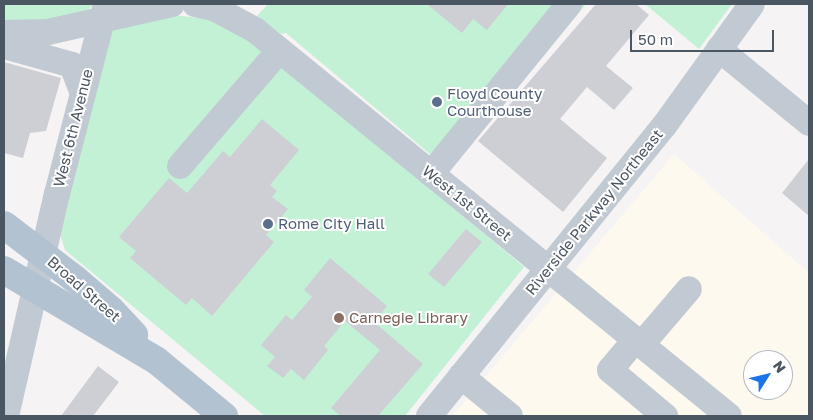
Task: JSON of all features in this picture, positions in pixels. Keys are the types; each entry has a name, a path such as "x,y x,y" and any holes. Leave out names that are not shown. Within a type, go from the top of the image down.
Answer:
{"main road":[{"name":"Broad Street","path":"4,225 43,253 111,310 156,361"},
{"name":"Broad Street","path":"4,270 156,361 224,416"}],"street":[{"path":"4,33 48,32 103,12 172,4"},
{"name":"West 1st Street","path":"196,4 234,17 279,51 729,416"},
{"path":"431,174 569,4"},
{"name":"Riverside Parkway Northeast","path":"428,416 664,126 752,4"},
{"name":"West 6th Avenue","path":"6,416 34,287 103,12"},
{"path":"4,46 72,65 82,91"},
{"path":"719,49 809,123"},
{"path":"180,166 279,51"},
{"path":"665,416 610,370 689,289"},
{"path":"461,376 510,416"}],"shaded area":[{"path":"674,154 809,273 809,416 452,416"}],"green space":[{"path":"4,4 94,4 88,10 27,25 4,22"},
{"name":"Floyd County Courthouse","path":"268,4 586,4 449,170 286,33 281,34 257,16"},
{"path":"645,4 732,4 699,49"},
{"name":"Rome City Hall","path":"166,14 207,19 250,38 524,267 405,416 265,416 65,250 60,234 111,31"}],"building":[{"path":"427,4 508,4 487,30 473,19 462,33"},
{"path":"596,4 636,4 649,15 606,66 633,88 614,110 587,87 560,119 607,158 563,212 478,141"},
{"path":"4,62 61,78 46,131 30,133 23,158 4,153"},
{"path":"262,119 299,150 270,185 277,191 272,197 288,209 266,235 274,242 212,316 192,298 186,305 130,258 136,251 119,237 169,178 187,193 223,151 230,157"},
{"path":"809,159 809,216 782,193"},
{"path":"466,229 482,242 444,287 428,274"},
{"name":"Carnegie Library","path":"330,258 387,306 374,322 423,364 378,416 341,416 331,408 380,350 345,321 324,346 328,350 304,380 291,369 283,378 267,366 275,357 261,345 286,315 292,320 312,297 304,290"},
{"path":"98,366 119,382 93,416 61,416"}],"place":[{"name":"Floyd County Courthouse","path":"437,102"},
{"name":"Rome City Hall","path":"268,224"},
{"name":"Carnegie Library","path":"339,318"}]}
